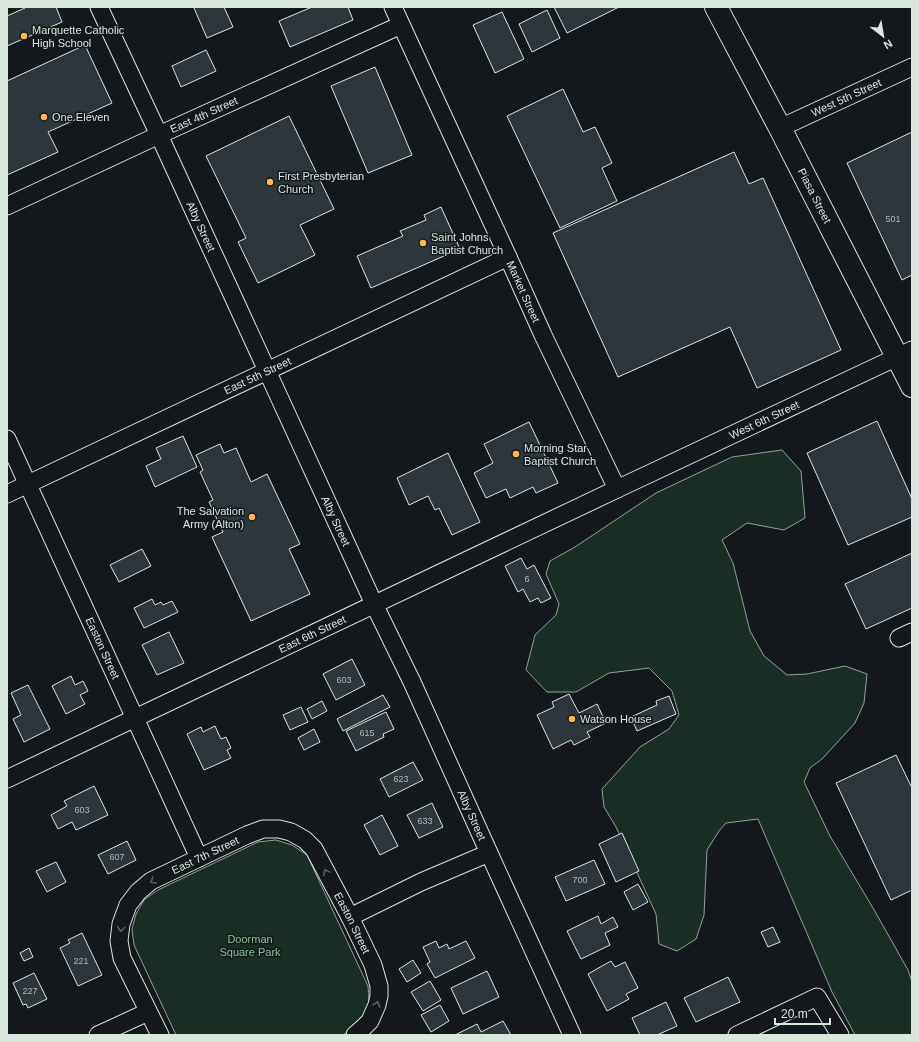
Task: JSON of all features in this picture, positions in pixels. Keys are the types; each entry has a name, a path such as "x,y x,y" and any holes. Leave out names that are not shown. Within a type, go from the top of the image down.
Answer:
{"highway":[{"name":"Piasa Street","path":"716,7 780,128 905,354 912,386"}],"street":[{"name":"Alby Street","path":"99,7 374,604 412,682 572,1035"},
{"name":"Market Street","path":"393,7 543,335 617,489"},
{"name":"East 4th Street","path":"7,206 401,25"},
{"name":"West 5th Street","path":"780,128 912,67"},
{"name":"East 5th Street","path":"7,494 508,256"},
{"name":"West 6th Street","path":"617,489 905,354"},
{"name":"Easton Street","path":"7,439 199,858"},
{"name":"East 6th Street","path":"7,779 617,489"},
{"name":"East 7th Street","path":"148,1012 122,958 119,941 121,924 128,905 136,894 151,881 247,835 263,829 279,829"},
{"name":"Easton Street","path":"279,829 291,832 305,840 314,849 373,965 379,986 377,1005 370,1021 355,1035"},
{"path":"350,918 422,882 489,853"},
{"path":"737,1035 817,998 840,1035"},
{"path":"98,1035 148,1012 160,1035"}],"green space":[{"path":"782,450 801,471 805,518 784,530 747,523 722,540 733,563 750,631 764,656 787,675 807,674 845,666 867,674 864,703 855,723 822,759 810,768 804,782 830,836 908,970 912,982 912,1035 855,1035 832,992 758,819 726,823 707,850 704,915 696,939 677,951 659,944 656,914 616,827 604,807 602,789 640,747 669,729 679,715 672,691 649,668 609,673 576,692 547,692 526,670 535,635 556,615 559,604 546,574 550,561 575,547 656,493 732,457"},
{"name":"Doorman Square Park","path":"276,840 292,845 307,855 368,986 369,998 366,1011 351,1029 343,1035 176,1035 134,945 132,929 136,914 144,900 158,890 258,842"}],"building":[{"name":"Marquette Catholic High School","path":"24,7 56,7 62,22 7,46 7,16 25,8"},
{"path":"224,7 233,27 207,38 194,8"},
{"path":"312,7 348,7 353,20 290,47 279,21"},
{"path":"554,7 619,7 567,33"},
{"path":"547,10 560,38 532,52 519,24"},
{"path":"502,12 524,59 495,73 473,25"},
{"name":"One Eleven","path":"85,45 112,103 48,132 58,152 7,175 7,81"},
{"path":"206,50 216,71 181,87 172,66"},
{"path":"375,67 412,155 368,173 331,86"},
{"path":"563,89 583,132 595,127 612,163 602,168 617,201 560,228 507,116"},
{"name":"First Presbyterian Church","path":"289,116 334,209 300,225 315,255 258,283 238,242 246,238 206,156"},
{"path":"912,132 912,275 902,280 847,163"},
{"path":"734,152 749,184 763,178 841,350 757,388 730,327 618,377 553,233"},
{"name":"Saint Johns Baptist Church","path":"441,207 460,249 371,288 357,256 403,236 400,231 426,220 424,215"},
{"path":"877,421 912,499 912,517 848,545 807,453"},
{"name":"Morning Star Baptist Church","path":"529,422 558,483 536,493 533,487 510,498 506,489 486,498 474,473 493,463 484,444"},
{"path":"183,436 197,467 155,487 146,466 161,459 156,448"},
{"name":"The Salvation Army (Alton)","path":"220,444 224,453 236,448 251,482 267,474 300,544 289,549 310,594 251,621 212,537 223,532 209,502 213,500 200,472 203,470 196,455"},
{"path":"448,453 480,522 452,535 439,508 435,510 428,496 409,505 397,478"},
{"path":"142,549 151,566 119,582 110,565"},
{"path":"912,553 912,608 866,629 845,584"},
{"path":"521,558 527,569 534,565 551,598 541,603 538,598 530,602 523,589 518,592 505,566"},
{"path":"152,599 155,605 161,602 163,605 172,601 178,612 144,628 134,608"},
{"path":"169,632 184,663 157,675 142,645"},
{"path":"352,659 365,685 336,700 323,674"},
{"path":"71,676 75,685 83,681 88,691 80,695 85,704 66,714 52,686"},
{"path":"28,685 50,729 24,742 13,719 21,715 11,693"},
{"name":"Watson House","path":"569,694 579,713 597,704 606,723 587,732 590,737 574,745 571,740 553,749 537,715 554,707 552,702"},
{"path":"383,695 390,707 343,731 337,719"},
{"path":"669,696 676,714 637,731 631,717 657,705 656,701"},
{"path":"322,701 327,711 312,719 307,709"},
{"path":"301,707 308,722 290,730 283,715"},
{"path":"386,712 394,729 383,734 384,737 356,751 346,731"},
{"path":"215,726 221,739 226,737 231,748 227,750 231,758 204,770 187,734 201,727 203,732"},
{"path":"314,729 320,742 304,750 298,738"},
{"path":"896,755 912,788 912,890 891,900 836,783"},
{"path":"413,762 423,780 389,797 380,779"},
{"path":"94,786 108,815 76,830 72,822 58,829 51,815 67,806 64,801"},
{"path":"432,803 443,827 419,838 407,815"},
{"path":"382,815 398,846 380,855 364,825"},
{"path":"622,833 639,871 616,882 599,844"},
{"path":"127,841 136,860 108,874 98,855"},
{"path":"594,860 605,884 566,901 555,877"},
{"path":"56,862 66,882 47,892 36,871"},
{"path":"638,884 648,902 633,910 624,892"},
{"path":"598,916 601,924 613,917 618,927 605,933 610,945 581,959 567,931"},
{"path":"773,927 780,942 768,947 761,932"},
{"path":"82,933 102,975 78,986 60,948 70,943 68,940"},
{"path":"436,941 439,948 447,944 449,949 466,941 475,958 435,978 427,964 430,962 423,947"},
{"path":"29,948 33,957 24,961 20,953"},
{"path":"413,960 421,973 407,982 399,969"},
{"path":"611,961 615,967 625,962 638,988 626,994 629,999 607,1011 588,974"},
{"path":"487,971 499,997 463,1014 451,988"},
{"path":"34,973 47,999 28,1008 26,1004 23,1005 13,983"},
{"path":"728,977 740,1002 696,1022 684,998"},
{"path":"430,981 441,1000 423,1011 411,992"},
{"path":"666,1002 677,1026 657,1035 640,1035 632,1018"},
{"path":"440,1005 449,1021 431,1032 421,1015"},
{"path":"503,1021 511,1035 455,1035 477,1024 481,1032"}],"place":[{"name":"Marquette Catholic High School","path":"24,36"},
{"name":"One Eleven","path":"44,117"},
{"name":"First Presbyterian Church","path":"270,182"},
{"name":"Saint Johns Baptist Church","path":"423,243"},
{"name":"Morning Star Baptist Church","path":"516,454"},
{"name":"The Salvation Army (Alton)","path":"252,517"},
{"name":"Watson House","path":"572,719"}]}
